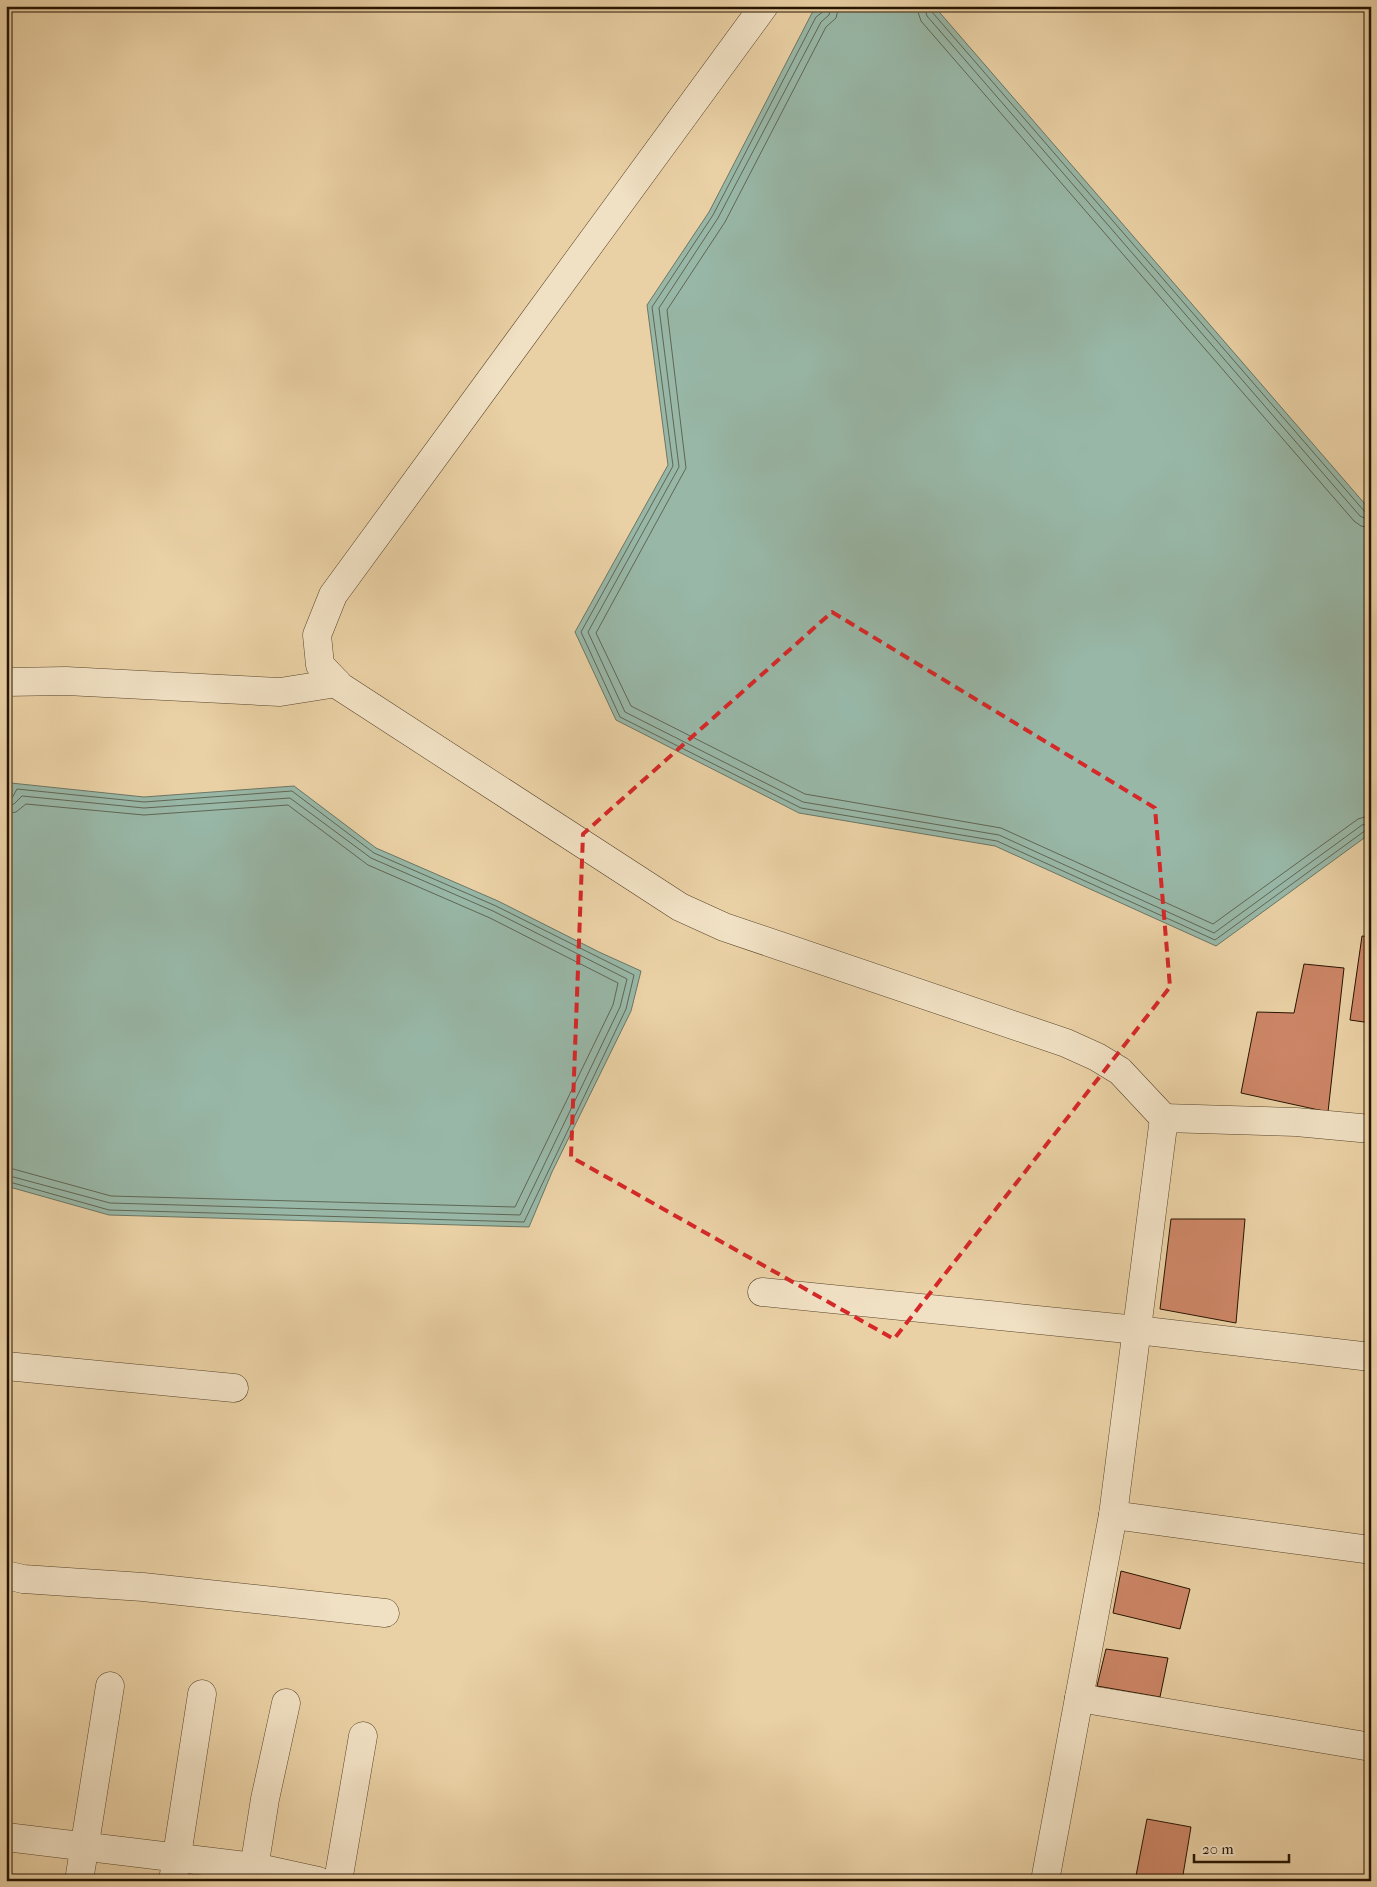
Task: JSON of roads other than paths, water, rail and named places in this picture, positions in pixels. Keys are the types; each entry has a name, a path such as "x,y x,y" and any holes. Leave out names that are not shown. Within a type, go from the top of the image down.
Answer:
{"street":[{"path":"764,6 333,595 317,635 320,664 337,683 680,907 724,927 1066,1043 1097,1057 1120,1071 1164,1118 1296,1122 1371,1129"},
{"path":"6,682 66,681 280,692 337,683"},
{"path":"1045,1881 1113,1515 1164,1118"},
{"path":"762,1292 1137,1330 1371,1357"},
{"path":"6,1366 234,1388"},
{"path":"1113,1515 1371,1550"},
{"path":"6,1575 23,1579 143,1587 385,1613"},
{"path":"79,1881 86,1848 110,1686"},
{"path":"175,1870 202,1694"},
{"path":"1079,1698 1371,1747"},
{"path":"253,1874 265,1799 286,1703"},
{"path":"338,1881 363,1736"},
{"path":"6,1837 86,1848 175,1870 253,1874 318,1881"}],"water":[{"path":"823,6 934,6 1371,511 1371,833 1216,946 995,846 799,813 616,720 575,632 668,465 647,305 709,212 812,13"},
{"path":"11,783 144,797 294,786 376,848 498,901 641,971 631,1011 552,1172 529,1227 109,1215 6,1186 6,807"}]}
